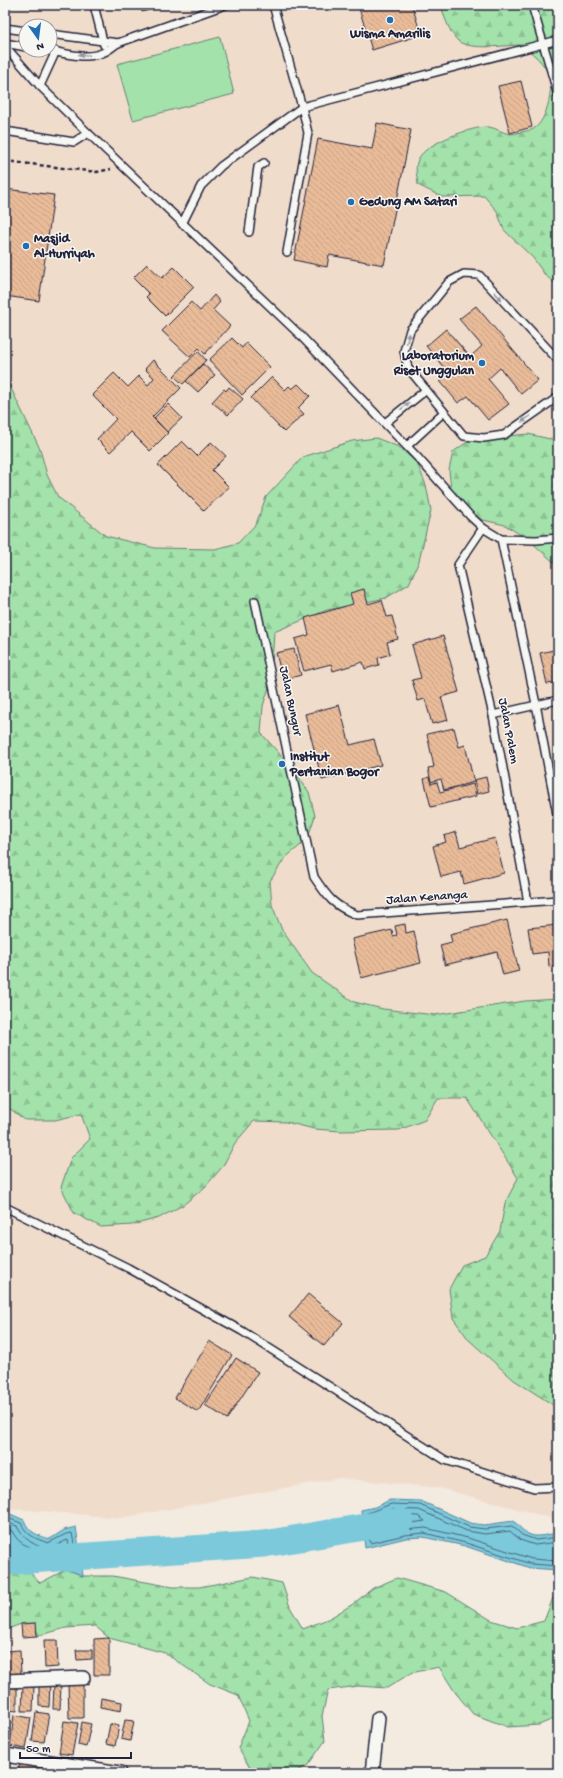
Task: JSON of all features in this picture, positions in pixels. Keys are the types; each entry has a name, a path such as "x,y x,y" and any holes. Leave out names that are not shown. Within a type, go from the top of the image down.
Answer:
{"street":[{"path":"5,1681 83,1678"},
{"path":"372,1773 378,1718"},
{"path":"5,1755 120,1773"}],"lane":[{"path":"94,5 104,42 103,53"},
{"path":"58,51 84,56 103,53 118,43 225,5"},
{"path":"273,5 308,133 287,252"},
{"path":"532,5 558,95"},
{"path":"5,28 18,30"},
{"path":"58,35 118,43"},
{"path":"182,224 201,186 221,166 302,107 558,40"},
{"path":"5,44 18,46"},
{"path":"5,44 40,86 182,224 299,334 407,446 470,516 483,528 501,539 536,540 558,538"},
{"path":"40,86 53,58"},
{"path":"5,131 74,142 88,133"},
{"path":"249,232 258,167 264,163"},
{"path":"558,360 479,275 464,274 449,282 410,330 404,351 408,368 464,436 484,438 504,435 558,397"},
{"path":"385,423 426,390"},
{"path":"407,446 444,412"},
{"name":"Jalan Palem","path":"483,528 458,565 493,715 528,902"},
{"path":"501,539 536,704 558,820"},
{"name":"Jalan Bungur","path":"255,601 314,877"},
{"path":"493,715 558,700"},
{"name":"Jalan Kenanga","path":"314,877 330,900 341,909 358,915 558,900"},
{"path":"5,1207 128,1268 242,1331 445,1460 534,1488 558,1487"}],"path":[{"path":"5,161 97,172 123,167"}],"shaded area":[{"name":"Institut Pertanian Bogor","path":"5,5 558,5 558,1520 440,1488 340,1478 120,1518 5,1508"}],"green space":[{"path":"441,5 558,5 558,286 545,275 533,258 504,230 497,211 484,196 442,197 418,185 416,171 417,161 423,152 440,141 462,132 482,127 489,127 510,134 531,130 541,121 548,106 550,90 549,76 538,59 522,45 480,47 471,46 458,41 449,29"},
{"path":"220,37 234,94 133,120 117,64"},
{"path":"5,379 8,382 40,449 47,475 58,497 106,536 155,548 215,549 238,543 256,524 266,497 303,457 352,441 376,438 399,447 417,463 426,485 431,510 419,561 409,584 386,598 327,610 274,632 271,681 263,706 261,733 293,769 309,792 315,816 307,840 285,858 270,881 272,905 282,930 312,973 354,1002 383,1009 435,1015 525,1001 558,999 558,1408 514,1380 469,1340 453,1318 449,1289 462,1265 485,1256 500,1231 505,1203 518,1178 467,1098 438,1098 425,1120 399,1130 341,1131 314,1129 286,1122 254,1121 235,1143 223,1166 205,1187 183,1205 159,1218 132,1225 101,1227 74,1213 61,1187 71,1158 90,1139 81,1114 55,1120 25,1120 5,1105 5,978 8,946 5,946"},
{"path":"528,434 550,439 558,438 558,566 529,540 505,525 483,520 464,511 451,490 449,470 453,452 470,440"},
{"path":"67,1569 83,1576 113,1576 173,1587 199,1587 253,1577 282,1583 290,1607 303,1629 330,1618 353,1604 373,1588 397,1578 446,1592 491,1620 517,1628 544,1621 558,1585 558,1717 539,1725 508,1727 473,1714 455,1692 439,1667 411,1673 387,1688 358,1686 328,1690 322,1716 325,1741 308,1765 295,1773 253,1773 238,1748 249,1721 238,1695 210,1684 165,1653 109,1638 95,1626 66,1628 37,1636 36,1623 21,1624 5,1630 5,1575 29,1571 40,1583"}],"water":[{"path":"390,1500 421,1501 470,1523 484,1525 514,1521 528,1534 534,1536 558,1534 558,1570 530,1568 465,1546 423,1537 406,1538 365,1548 361,1510 375,1507"},
{"path":"5,1513 24,1520 31,1531 50,1539 64,1530 76,1527 83,1576 67,1570 22,1572 5,1565"}],"building":[{"path":"140,5 167,5 142,12"},
{"name":"Wisma Amarilis","path":"358,5 412,5 421,35 372,50"},
{"path":"521,81 532,127 510,133 498,86"},
{"name":"Gedung AM Satari","path":"377,123 411,130 384,265 329,255 327,267 294,260 318,139 372,149"},
{"name":"Masjid Al-Hurriyah","path":"5,189 54,195 39,301 5,296"},
{"path":"147,264 162,278 174,267 194,287 165,316 146,297 149,294 133,278"},
{"path":"214,295 220,302 213,310 230,326 205,354 199,348 190,357 162,331 191,302 200,311"},
{"name":"Laboratorium Riset Unggulan","path":"476,306 538,380 521,394 500,368 488,379 509,404 488,420 468,396 458,403 440,381 449,374 426,346 446,329 470,357 482,346 459,319"},
{"path":"232,338 242,348 246,343 270,367 242,395 209,360"},
{"path":"198,351 206,360 183,384 174,376"},
{"path":"153,360 181,388 152,417 168,433 150,451 131,432 110,452 97,439 116,419 92,395 114,373 128,387 139,376 148,385 154,378 145,369"},
{"path":"203,364 215,375 198,392 186,381"},
{"path":"272,377 285,390 289,386 292,389 298,384 310,396 298,408 304,414 284,432 251,398"},
{"path":"229,387 243,399 228,415 212,402 224,389 226,391"},
{"path":"168,404 182,418 167,432 154,418"},
{"path":"182,441 197,456 211,442 226,456 212,470 229,487 204,511 158,465"},
{"path":"364,589 368,604 382,600 387,617 392,616 398,639 387,642 390,654 378,658 379,665 365,669 363,662 333,671 331,664 304,671 295,639 309,635 305,618 353,604 350,593"},
{"path":"443,636 459,692 441,697 448,720 432,724 425,699 418,701 412,680 421,678 412,645"},
{"path":"294,649 301,675 283,680 276,653"},
{"path":"558,649 558,682 547,684 540,653"},
{"path":"339,705 350,745 374,739 381,765 322,780 305,714"},
{"path":"454,728 459,747 465,745 474,782 444,790 441,779 431,782 428,768 434,767 427,734"},
{"path":"429,777 431,784 437,782 440,792 473,784 476,796 431,807 424,779"},
{"path":"486,777 489,791 477,794 474,780"},
{"path":"456,832 460,847 495,838 504,873 464,884 461,872 441,877 433,846 446,842 444,836"},
{"path":"507,920 519,971 503,975 497,952 445,965 440,945 452,942 450,934"},
{"path":"405,924 406,933 414,931 421,963 361,978 352,939 392,930 393,936 397,935 395,926"},
{"path":"558,925 558,966 549,967 548,952 532,954 528,928"},
{"path":"308,1294 343,1323 324,1346 289,1317"},
{"path":"209,1341 232,1355 198,1412 175,1398"},
{"path":"236,1358 258,1372 227,1419 205,1405"},
{"path":"36,1623 37,1636 22,1637 21,1624"},
{"path":"109,1638 109,1675 94,1675 94,1639"},
{"path":"44,1640 57,1640 58,1667 45,1668"},
{"path":"20,1650 21,1674 5,1675 5,1651"},
{"path":"76,1650 92,1650 92,1659 77,1660"},
{"path":"39,1682 50,1683 49,1707 39,1706"},
{"path":"54,1683 61,1683 60,1709 53,1709"},
{"path":"68,1683 83,1683 83,1718 69,1718"},
{"path":"23,1686 34,1686 33,1711 22,1711"},
{"path":"9,1688 17,1688 17,1711 9,1710"},
{"path":"101,1698 122,1702 121,1711 100,1707"},
{"path":"36,1712 49,1714 44,1742 32,1741"},
{"path":"14,1715 31,1718 26,1749 10,1746"},
{"path":"125,1720 134,1721 130,1741 121,1739"},
{"path":"64,1721 78,1723 72,1755 59,1753"},
{"path":"82,1722 91,1724 86,1747 78,1745"},
{"path":"110,1724 119,1726 115,1746 106,1744"},
{"path":"20,1762 53,1766 52,1773 18,1773"}],"waterway":[{"path":"5,1558 14,1561 264,1544 400,1521"}],"place":[{"name":"Wisma Amarilis","path":"390,20"},
{"name":"Gedung AM Satari","path":"351,202"},
{"name":"Masjid Al-Hurriyah","path":"26,246"},
{"name":"Laboratorium Riset Unggulan","path":"482,363"},
{"name":"Institut Pertanian Bogor","path":"282,764"}]}
